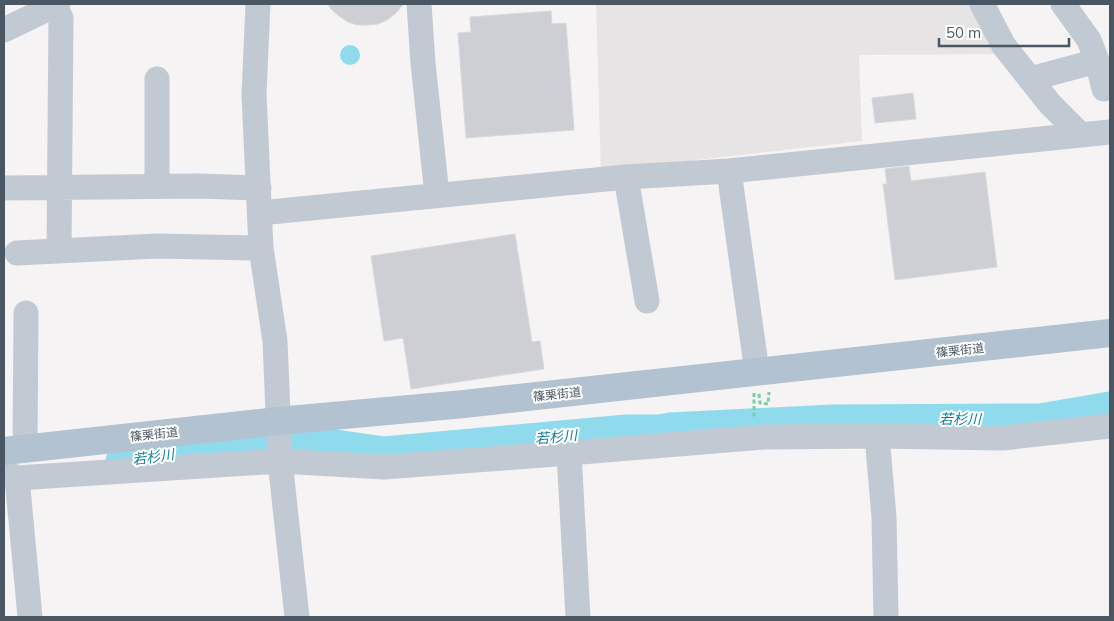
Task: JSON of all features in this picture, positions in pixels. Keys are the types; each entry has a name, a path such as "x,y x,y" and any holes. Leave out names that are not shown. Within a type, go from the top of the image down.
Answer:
{"main road":[{"name":"篠栗街道","path":"16,450 279,442 464,404 759,380 1110,333"}],"street":[{"path":"4,30 56,4 61,18 59,250"},
{"path":"258,4 254,94 262,248 274,341 279,442 297,617"},
{"path":"419,4 437,195"},
{"path":"982,4 1004,46 1050,104 1100,137"},
{"path":"1063,4 1089,40 1097,61 1104,89"},
{"path":"1030,79 1097,61"},
{"path":"157,79 157,186"},
{"path":"260,213 626,177 729,171 1100,137"},
{"path":"729,171 759,380"},
{"path":"626,177 647,301"},
{"path":"4,188 200,186 259,188"},
{"path":"17,252 157,246 262,248"},
{"path":"16,450 26,314"},
{"path":"30,617 11,475 279,442 384,467 755,438 877,436 1003,438 1110,426"},
{"path":"877,436 884,517 886,617"},
{"path":"570,453 578,617"}],"path":[{"path":"759,380 768,404 760,403 759,380"},
{"path":"755,438 759,380"}],"shaded area":[{"path":"596,4 969,4 996,54 859,55 862,141 601,171"}],"water":[{"path":"350,45 357,48 360,55 357,62 350,65 343,62 340,55 343,48"}],"building":[{"path":"328,4 403,5 395,14 378,24 357,25 339,16"},
{"path":"551,11 552,24 566,23 574,130 466,138 458,33 471,32 470,17"},
{"path":"913,93 916,119 875,123 872,98"},
{"path":"909,166 911,181 985,172 997,267 895,280 883,184 887,184 885,169"},
{"path":"515,234 532,342 540,341 544,369 411,389 403,338 384,341 371,256"}],"waterway":[{"name":"若杉川","path":"121,461 235,444 315,442 384,452 627,430 660,430 833,420 1040,419 1110,407"}]}
